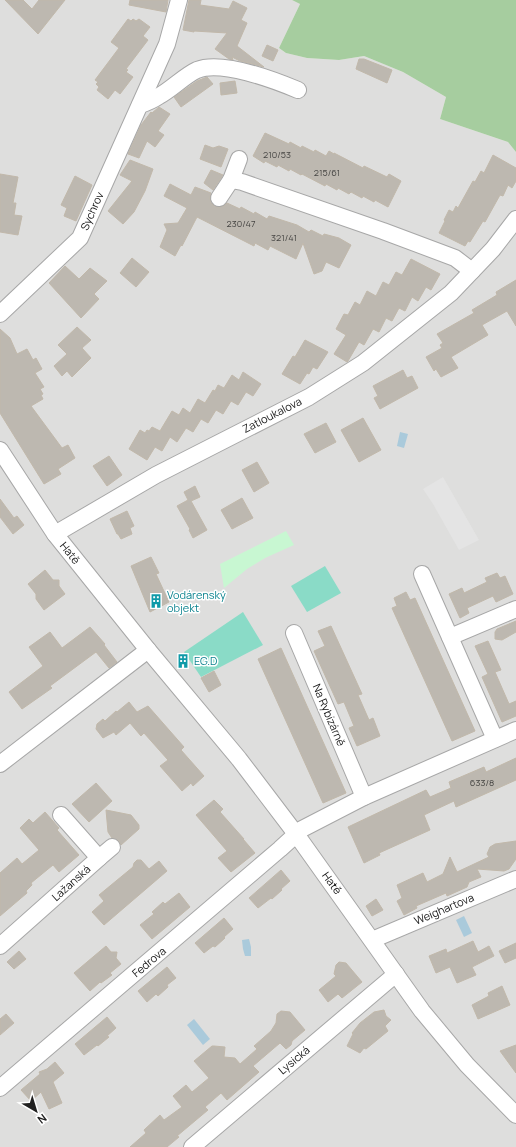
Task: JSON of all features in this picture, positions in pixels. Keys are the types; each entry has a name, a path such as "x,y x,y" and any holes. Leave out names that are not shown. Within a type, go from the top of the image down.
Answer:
{"street":[{"name":"Sychrov","path":"0,314 80,238 167,44 179,0"},
{"path":"140,106 158,97 197,70 213,67 271,79 298,90"},
{"path":"219,198 231,180 239,159"},
{"path":"231,180 242,182 369,226 455,258 472,271"},
{"name":"Zatloukalova","path":"55,534 156,475 309,397 363,363 445,298 493,249 516,220"},
{"name":"Hatě","path":"0,450 55,534 148,650 239,759 296,834 422,1011 467,1065 516,1115"},
{"path":"422,574 495,739"},
{"path":"450,637 516,609"},
{"name":"Na Rybízárně","path":"294,633 364,797"},
{"path":"0,764 148,650"},
{"path":"296,834 302,829 364,797 516,730"},
{"name":"Lažanská","path":"0,946 99,858 60,815"},
{"name":"Fedrova","path":"0,1088 280,850 296,834"},
{"path":"99,858 112,847"},
{"name":"Weighartova","path":"372,940 516,878"},
{"name":"Lysická","path":"192,1147 396,974"}],"shaded area":[{"path":"0,0 292,0 300,4 279,48 286,53 307,58 339,60 364,56 403,72 446,97 440,119 508,142 516,152 516,1147 0,1147"},
{"path":"443,477 479,540 459,550 423,489"}],"green space":[{"path":"292,0 516,0 516,152 508,142 440,119 446,97 403,72 364,56 339,60 307,58 286,53 279,48 300,4"},
{"path":"286,531 294,545 265,558 247,569 224,588 220,564"},
{"path":"325,566 341,593 307,612 291,586"},
{"path":"243,612 263,645 201,677 184,652"}],"water":[{"path":"400,432 408,434 404,448 397,446"},
{"path":"464,916 472,933 464,937 456,920"},
{"path":"249,939 251,956 245,956 242,940"},
{"path":"194,1019 210,1039 203,1045 187,1025"}],"building":[{"path":"5,0 23,0 32,9 39,0 65,0 38,34"},
{"path":"130,0 168,0 166,12 129,5"},
{"path":"189,0 201,0 200,5 229,9 233,1 247,8 241,20 247,23 237,46 264,67 240,61 232,57 233,60 229,59 215,49 227,33 194,32 183,30"},
{"path":"128,19 131,21 133,19 136,21 139,19 150,27 143,36 148,40 126,69 128,70 126,72 133,77 120,94 115,90 108,99 97,90 99,87 96,84 98,82 95,80 119,48 111,42"},
{"path":"267,45 278,50 273,61 262,56"},
{"path":"359,59 364,59 392,70 387,83 356,69"},
{"path":"207,77 213,84 181,107 174,97 197,81"},
{"path":"235,81 237,93 221,95 220,83"},
{"path":"159,107 170,114 158,131 164,135 155,147 147,141 139,158 128,154 141,125 151,112 152,113"},
{"path":"265,133 289,144 290,142 301,148 302,146 314,152 315,150 326,156 329,151 363,168 364,166 387,177 389,174 401,181 388,207 375,200 374,202 363,196 362,198 351,192 349,194 326,184 325,186 290,169 289,171 278,165 277,167 265,161 264,163 253,156"},
{"path":"205,145 213,148 219,146 228,149 221,167 200,159"},
{"path":"493,155 516,168 516,181 512,188 508,185 503,196 500,195 485,222 483,221 470,242 468,241 465,246 439,233 449,210 453,212 456,206 458,208 473,181 475,182 481,171 484,173"},
{"path":"130,160 153,169 145,191 134,212 123,224 108,211 132,181 120,175"},
{"path":"211,170 223,175 213,190 204,183"},
{"path":"0,174 18,177 13,203 16,203 14,215 22,216 18,235 0,232"},
{"path":"75,176 92,185 76,221 64,216 67,208 61,205"},
{"path":"170,184 191,195 195,187 211,193 211,203 214,206 224,206 227,203 240,209 241,207 254,214 255,212 267,219 269,216 297,225 309,232 311,230 323,236 324,234 339,238 351,245 339,268 326,262 322,271 314,274 303,243 296,259 270,246 268,250 255,243 254,246 197,217 175,256 160,247 167,230 164,224 178,223 187,208 164,196"},
{"path":"132,258 149,272 136,287 120,273"},
{"path":"411,259 440,274 431,290 426,287 418,301 412,297 405,311 399,308 392,321 386,318 379,332 373,329 364,345 359,342 347,362 334,354 346,335 336,329 344,314 348,315 355,302 360,305 367,291 376,296 383,282 389,285 396,272 402,275"},
{"path":"65,266 79,279 90,268 107,281 94,294 99,299 81,318 49,283"},
{"path":"516,280 516,326 507,311 482,325 488,335 451,357 458,368 441,377 436,369 434,371 426,357 442,348 440,345 443,343 437,334 474,313 472,310 497,295 496,292"},
{"path":"77,327 91,340 82,348 91,358 72,377 67,371 62,376 54,366 67,354 58,345"},
{"path":"0,329 10,338 17,354 27,349 33,360 36,358 42,369 35,373 44,387 40,389 43,394 41,395 43,399 31,406 62,448 68,445 75,458 58,469 61,474 44,484 0,413"},
{"path":"305,340 328,352 317,369 313,367 300,384 282,374 293,356 295,357"},
{"path":"403,370 407,378 412,376 418,388 380,409 374,398 378,396 373,386"},
{"path":"243,372 261,384 253,396 246,392 238,405 231,401 223,414 216,410 208,423 201,419 193,432 186,428 177,442 170,437 162,451 155,447 147,460 129,449 140,430 145,433 152,427 160,431 172,411 179,415 183,408 190,413 198,399 205,403 218,385 224,388 232,375 239,380"},
{"path":"363,418 381,450 359,462 341,430"},
{"path":"326,423 336,442 315,453 304,434"},
{"path":"109,456 122,475 107,486 93,466"},
{"path":"257,462 269,483 254,492 242,470"},
{"path":"195,486 200,497 191,501 207,530 193,538 189,530 190,529 177,506 188,500 184,492"},
{"path":"242,498 253,518 232,529 221,510"},
{"path":"0,499 14,518 17,516 24,525 13,534 0,517"},
{"path":"127,511 134,526 130,528 132,534 121,539 110,519"},
{"path":"151,557 159,573 156,574 169,602 150,612 131,566"},
{"path":"45,570 53,580 59,580 59,586 65,594 44,610 36,599 36,594 28,584"},
{"path":"497,573 500,578 505,576 513,594 496,602 493,596 467,608 469,613 460,618 449,594 462,588 464,593 487,582 485,578"},
{"path":"406,592 410,600 415,598 475,731 452,741 392,608 397,606 394,598"},
{"path":"516,621 516,632 502,640 495,639 495,632 497,629"},
{"path":"331,626 362,694 358,695 369,720 373,718 380,736 357,746 349,728 354,726 344,702 338,704 314,651 325,646 318,631"},
{"path":"90,627 105,644 104,645 117,662 109,668 96,652 50,686 52,688 22,709 9,692 43,666 29,647 50,632 62,648"},
{"path":"488,641 501,670 495,672 509,704 516,701 516,716 502,722 482,677 488,674 475,646"},
{"path":"281,648 346,793 323,803 258,659"},
{"path":"214,671 221,685 209,692 201,678"},
{"path":"129,702 137,712 148,706 184,747 181,750 204,776 193,786 191,783 182,791 160,766 168,760 144,733 141,736 130,723 116,735 114,732 103,738 96,729 97,724 103,719 105,721"},
{"path":"516,758 516,780 456,807 454,801 424,815 430,830 379,853 380,855 364,863 348,827 426,790 430,797 451,788 449,782 484,767 486,772"},
{"path":"96,783 112,801 89,822 72,804"},
{"path":"214,800 223,809 220,812 255,853 231,872 218,858 227,851 196,815"},
{"path":"106,810 131,815 139,825 139,829 121,845 119,841 112,838 108,832"},
{"path":"45,812 59,828 57,830 79,855 59,872 53,865 31,883 32,885 26,891 27,893 0,916 0,873 17,858 22,864 39,850 20,828 29,819 33,823"},
{"path":"516,841 516,859 509,869 504,871 477,869 481,877 469,882 467,887 447,896 446,893 416,906 417,908 404,915 397,901 402,898 397,885 423,873 427,882 443,874 450,857 457,872 489,857 487,854 490,847 495,844"},
{"path":"137,860 141,860 149,869 159,861 167,871 104,925 92,912 104,901 99,895 133,867"},
{"path":"281,870 290,881 272,899 271,898 258,908 249,898"},
{"path":"179,893 190,907 152,939 140,925 154,914 152,912 163,902 165,904"},
{"path":"376,899 383,910 372,916 366,906"},
{"path":"224,918 233,929 215,947 213,946 204,953 195,943"},
{"path":"473,941 478,952 489,946 494,956 472,967 476,975 457,983 450,967 436,973 429,956 446,949 447,953"},
{"path":"516,943 516,958 505,963 499,951"},
{"path":"106,946 111,952 117,952 116,958 121,964 110,973 112,975 101,983 100,982 90,991 74,973"},
{"path":"19,951 26,959 14,969 7,962"},
{"path":"339,962 346,963 362,982 342,998 338,994 328,1002 319,990 336,976 334,974 336,965"},
{"path":"167,967 176,978 167,985 168,987 158,996 156,994 147,1002 138,991"},
{"path":"502,986 510,1005 478,1019 472,1005 489,996 488,993"},
{"path":"384,1010 386,1016 391,1020 385,1026 388,1031 366,1049 364,1048 360,1053 347,1046 353,1034 352,1033 360,1023 374,1012"},
{"path":"281,1011 290,1012 305,1030 292,1041 291,1045 286,1049 280,1043 253,1066 259,1072 227,1100 221,1093 205,1107 208,1110 177,1136 179,1137 167,1147 130,1147 146,1133 144,1130 160,1115 164,1120 182,1107 173,1096 186,1085 192,1092 209,1078 194,1061 214,1046 225,1047 224,1057 235,1058 240,1064 257,1049 254,1046 271,1031 276,1023 277,1014"},
{"path":"6,1014 14,1023 0,1035 0,1019"},
{"path":"107,1017 116,1028 107,1036 109,1037 84,1055 75,1044"},
{"path":"516,1045 516,1073 500,1051"},
{"path":"55,1062 64,1073 53,1082 62,1103 49,1109 41,1092 31,1101 21,1090 40,1074 39,1072 47,1069"}],"place":[{"name":"Vodárenský objekt","path":"156,601"},
{"name":"EG.D","path":"183,661"}]}
